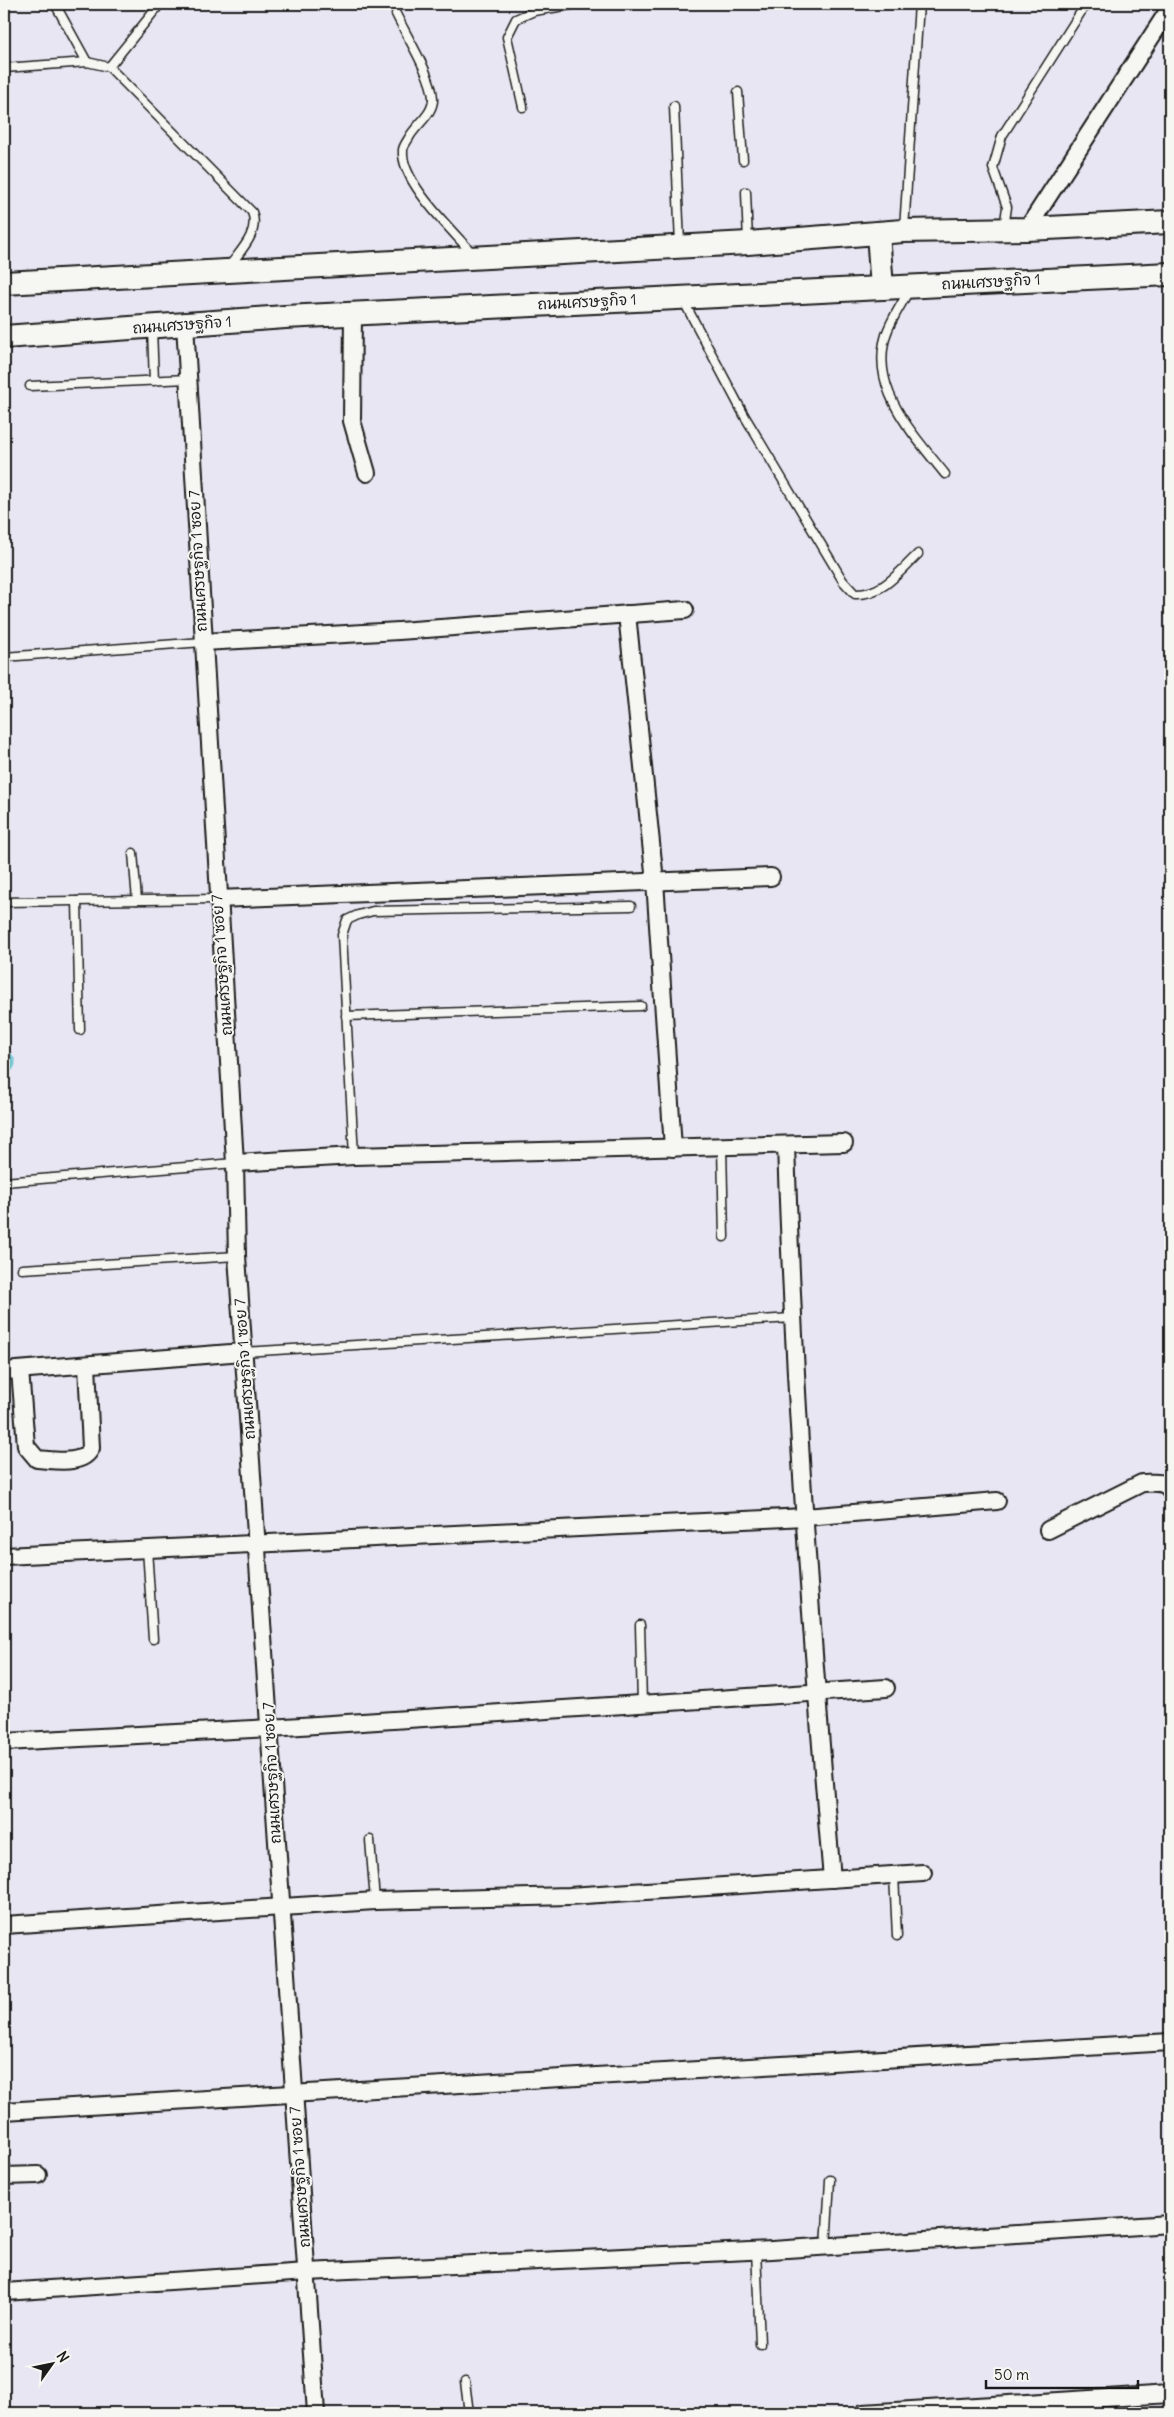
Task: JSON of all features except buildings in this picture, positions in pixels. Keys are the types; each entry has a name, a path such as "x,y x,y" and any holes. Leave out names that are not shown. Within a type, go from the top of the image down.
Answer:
{"main road":[{"path":"4,283 227,269 680,246 903,231 1004,230 1170,222"},
{"path":"878,233 882,288"},
{"name":"ถนนเศรษฐกิจ 1","path":"4,337 353,314 1170,274"}],"street":[{"path":"1027,229 1170,8"},
{"path":"353,314 352,421 367,473"},
{"name":"ถนนเศรษฐกิจ 1 ซอย 7","path":"185,324 217,899 235,1163 237,1256 270,1728 280,1908 316,2413"},
{"path":"203,642 399,632 685,610"},
{"path":"626,614 654,881 673,1148"},
{"path":"217,899 771,877"},
{"path":"235,1163 354,1156 844,1143"},
{"path":"786,1145 792,1318 816,1693 832,1879"},
{"path":"87,1365 91,1448 88,1455 80,1459 37,1459 30,1454 26,1446 12,1370 244,1352"},
{"path":"1048,1530 1142,1483 1158,1482 1168,1486 1170,1490"},
{"path":"4,1556 805,1517 997,1501"},
{"path":"4,1742 270,1728 886,1688"},
{"path":"4,1925 375,1901 569,1896 923,1873"},
{"path":"4,2111 1170,2042"},
{"path":"4,2176 38,2175"},
{"path":"4,2292 307,2272 826,2247 1170,2224"},
{"path":"863,2413 1170,2394"}],"lane":[{"path":"55,4 87,62"},
{"path":"109,67 160,4"},
{"path":"523,107 507,37 516,19 534,11 577,4"},
{"path":"903,231 919,4"},
{"path":"1004,230 1007,207 993,168 1002,136 1086,4"},
{"path":"396,14 430,84 434,99 429,113 415,128 403,149 406,170 423,196 475,256"},
{"path":"4,68 87,62 109,67 252,212 255,220 254,231 227,269"},
{"path":"738,92 743,160"},
{"path":"674,106 680,246"},
{"path":"746,192 748,242"},
{"path":"911,286 887,333 882,353 886,382 899,414 945,474"},
{"path":"682,298 787,491 843,581 854,594 868,594 883,587 918,554"},
{"path":"152,327 154,381"},
{"path":"30,386 188,379"},
{"path":"4,657 203,642"},
{"path":"133,853 137,900"},
{"path":"4,902 217,899"},
{"path":"77,901 80,1030"},
{"path":"354,1156 342,935 347,920 373,911 631,906"},
{"path":"346,1016 641,1006"},
{"path":"722,1146 724,1237"},
{"path":"4,1182 235,1163"},
{"path":"22,1268 237,1256"},
{"path":"244,1352 792,1318"},
{"path":"147,1549 153,1639"},
{"path":"640,1625 642,1704"},
{"path":"370,1840 375,1901"},
{"path":"894,1875 897,1936"},
{"path":"826,2247 830,2180"},
{"path":"756,2250 760,2344"},
{"path":"465,2382 469,2413"}]}
